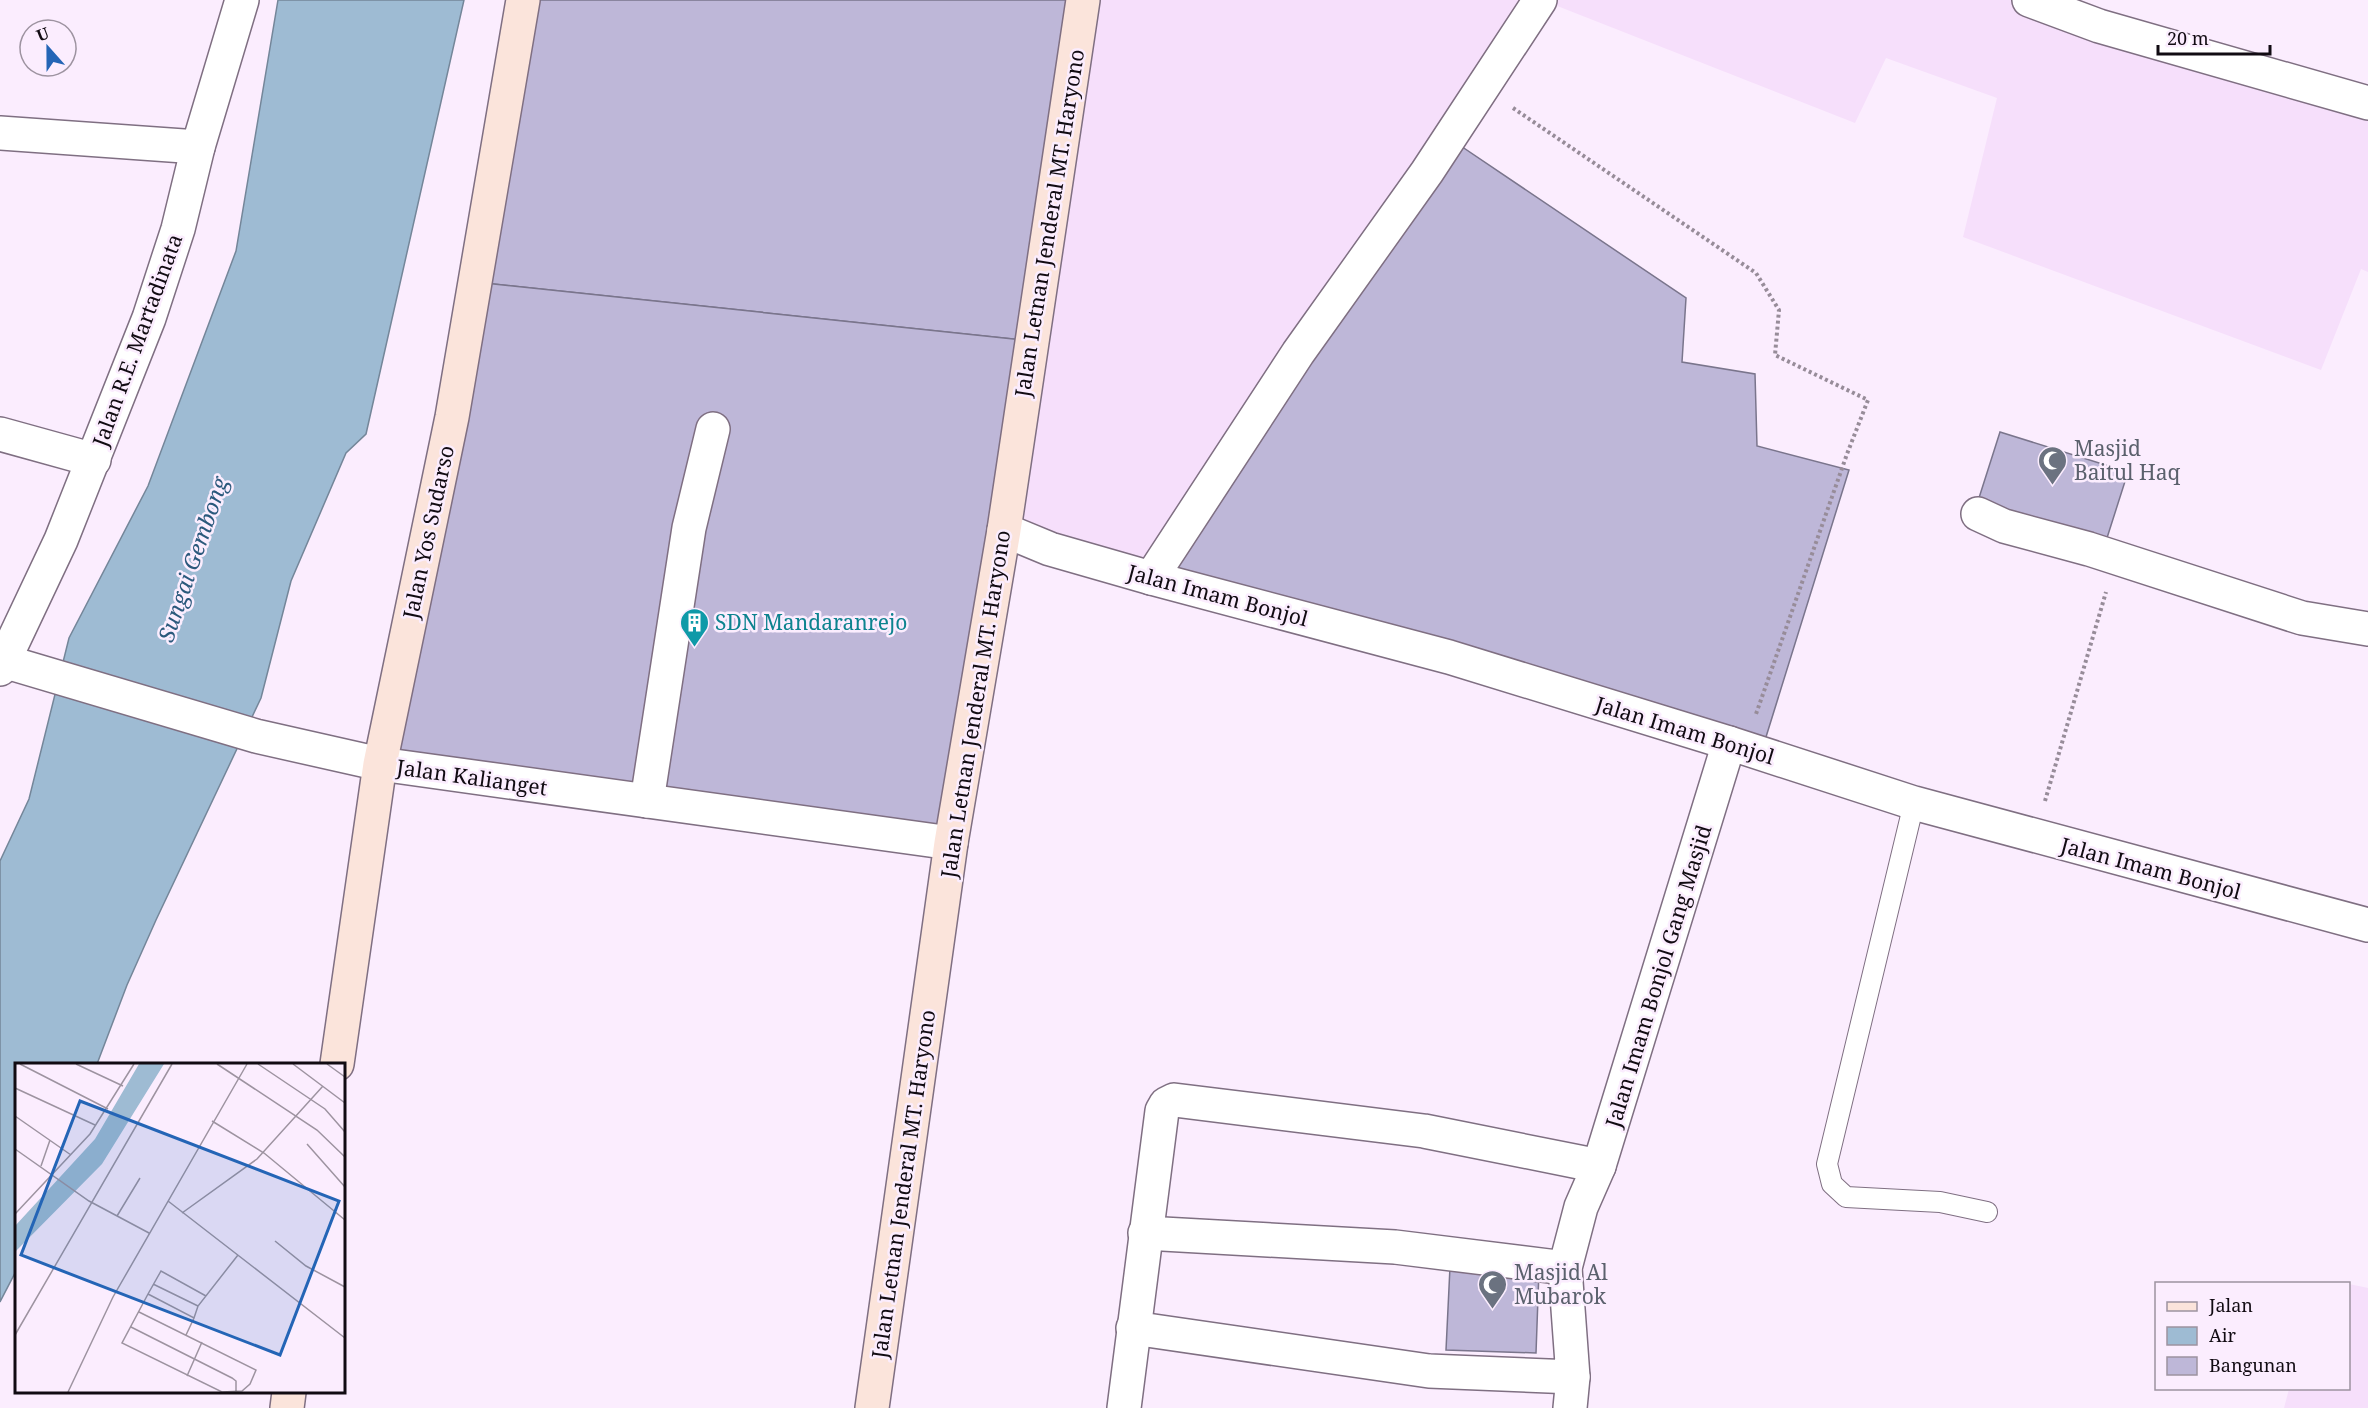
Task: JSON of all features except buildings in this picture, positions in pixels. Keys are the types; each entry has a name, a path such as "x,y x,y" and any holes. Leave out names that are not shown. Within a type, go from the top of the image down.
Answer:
{"main road":[{"name":"Jalan Yos Sudarso","path":"337,1063 380,764 452,417 524,0"},
{"name":"Jalan Letnan Jenderal MT. Haryono","path":"872,1408 951,843 1004,530 1083,0"},
{"path":"287,1408 289,1393"}],"street":[{"name":"Jalan R.E. Martadinata","path":"1,663 61,540 153,307 178,229 198,147 242,0"},
{"path":"1151,578 1298,353 1427,172 1540,0"},
{"path":"2029,0 2099,26 2368,102"},
{"path":"0,133 198,147"},
{"path":"647,801 689,528 712,429"},
{"path":"0,434 94,460"},
{"path":"1978,514 2004,526 2115,558 2302,618 2368,629"},
{"name":"Jalan Imam Bonjol","path":"1004,530 1050,549 1151,578 1449,657 1737,745 1914,804 2368,925"},
{"name":"Jalan Kalianget","path":"1,663 40,672 256,736 380,764 951,843"},
{"name":"Jalan Imam Bonjol Gang Masjid","path":"1571,1393 1565,1268 1581,1207 1599,1166 1737,745"},
{"path":"1124,1408 1145,1233 1162,1111 1166,1104 1174,1100 1425,1131 1599,1166"},
{"path":"1145,1233 1395,1247 1565,1268"},
{"path":"1133,1328 1571,1393"}],"lane":[{"path":"1914,804 1827,1164 1832,1184 1846,1197 1940,1202 1987,1212"}],"path":[{"path":"1482,87 1756,273 1779,310 1775,356 1868,400 1737,745"},
{"path":"2035,836 2115,558"}],"shaded area":[{"path":"1083,0 1540,0 1151,578 1004,530"},
{"path":"1542,0 2029,0 2368,102 2368,272 2361,269 2321,370 1963,237 1997,98 1886,58 1855,123"},
{"path":"2350,1284 2368,1288 2368,1408 2284,1408 2289,1390 2350,1390"}],"water":[{"name":"Sungai Gembong","path":"278,0 464,0 366,434 346,453 291,581 261,698 156,920 127,985 97,1063 15,1063 15,1273 0,1302 0,861 29,799 69,638 148,486 236,251"}],"place":[{"name":"Masjid Baitul Haq","path":"2053,486"},
{"name":"SDN Mandaranrejo","path":"694,648"},
{"name":"Masjid Al Mubarok","path":"1493,1310"}]}
